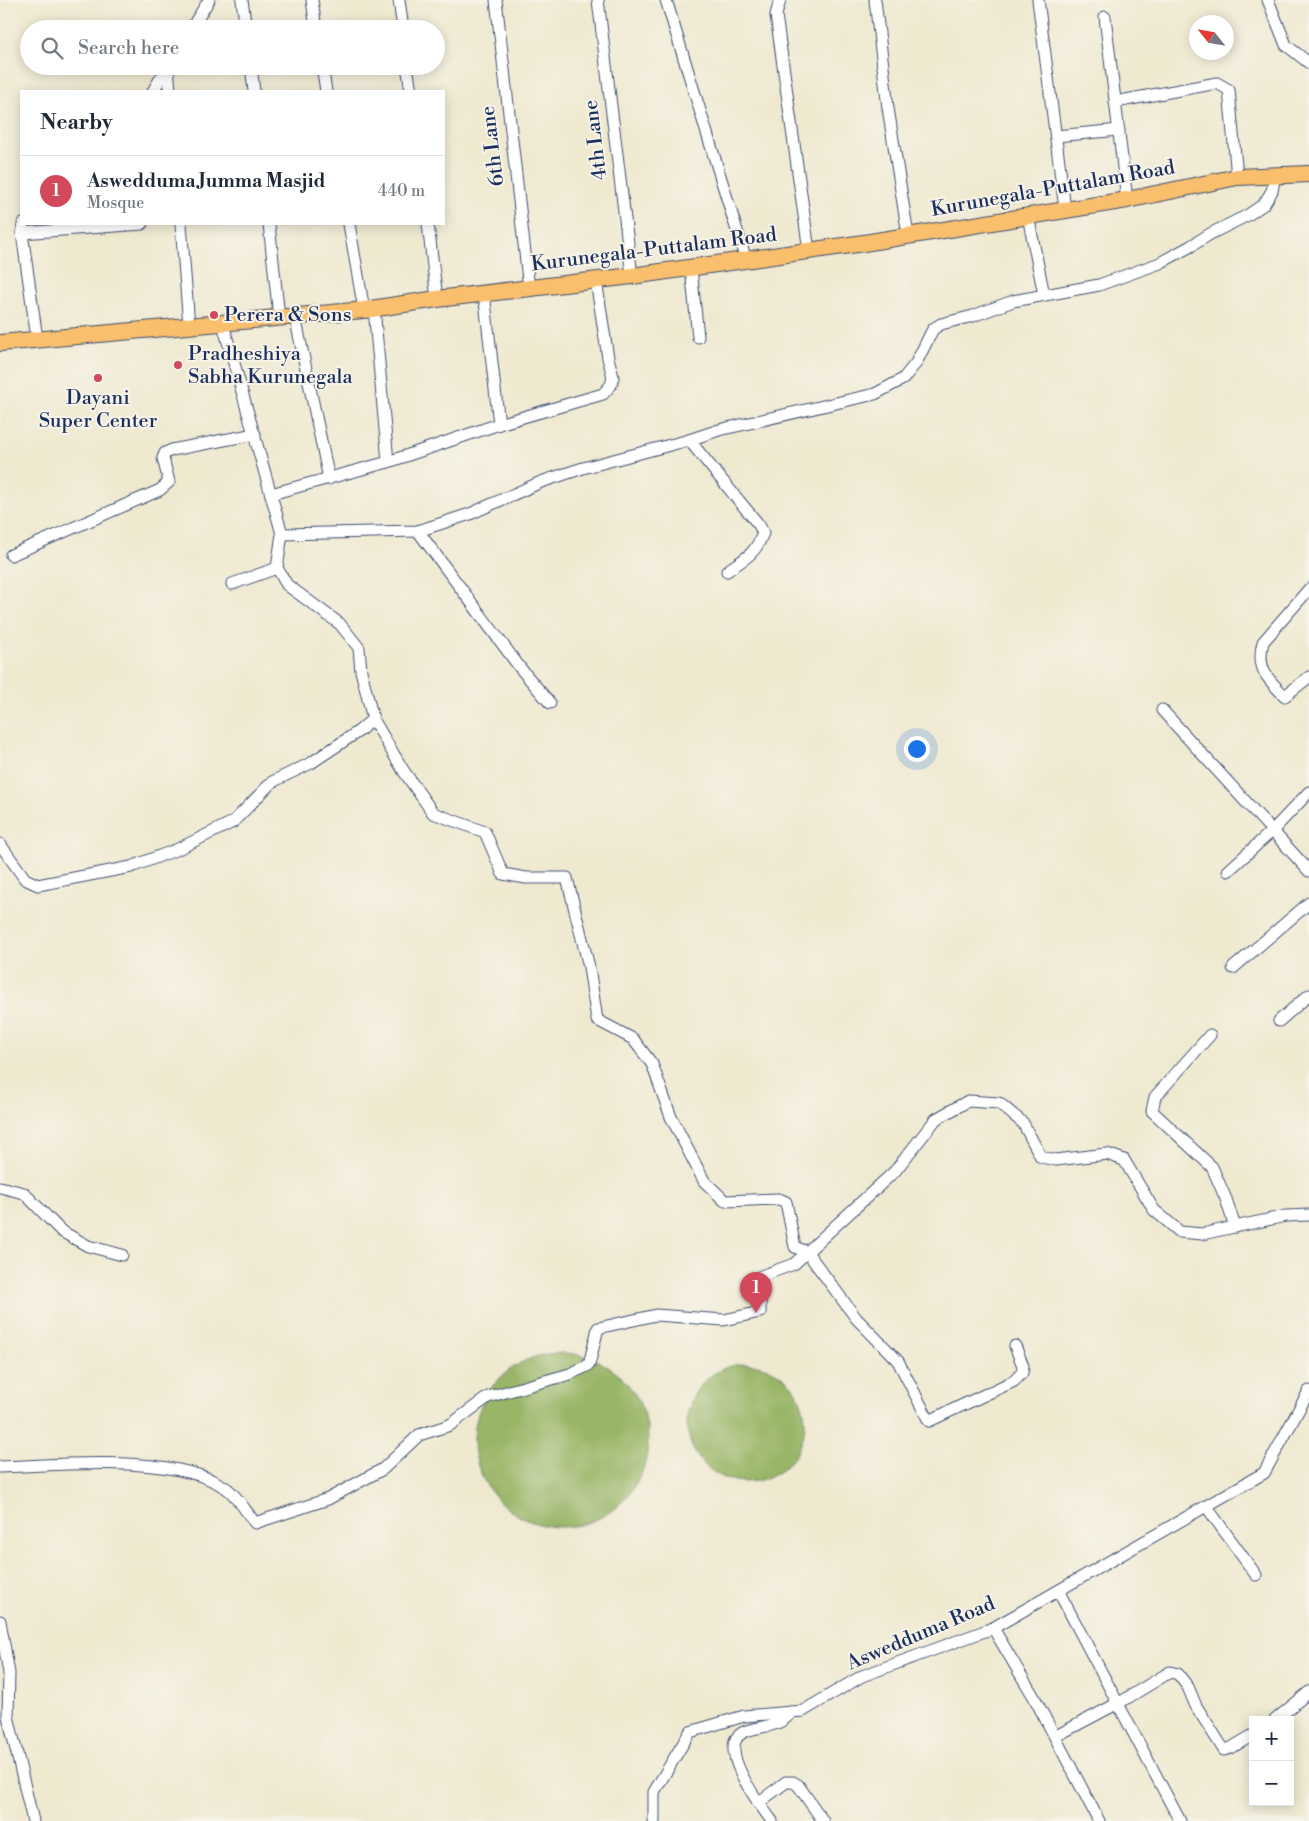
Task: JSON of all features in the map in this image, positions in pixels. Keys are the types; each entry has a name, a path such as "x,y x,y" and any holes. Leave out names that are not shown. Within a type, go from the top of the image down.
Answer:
{"highway":[{"name":"Kurunegala-Puttalam Road","path":"0,343 223,324 369,309 484,293 632,276 809,251 1127,200 1237,177 1309,174"}],"street":[{"path":"196,20 208,0"},
{"path":"242,0 245,20"},
{"path":"312,0 315,20"},
{"path":"399,0 402,20"},
{"name":"6th Lane","path":"496,0 529,288"},
{"name":"4th Lane","path":"598,0 632,276"},
{"path":"666,0 746,260"},
{"path":"780,0 776,15 809,251"},
{"path":"875,0 888,108 908,235"},
{"path":"1038,0 1065,209"},
{"path":"1268,0 1286,45 1309,63"},
{"path":"1105,18 1127,200"},
{"path":"154,90 163,75"},
{"path":"169,75 170,90"},
{"path":"252,75 254,90"},
{"path":"323,75 326,90"},
{"path":"408,75 411,90"},
{"path":"1115,102 1217,83 1229,90 1237,177"},
{"path":"1056,136 1119,130"},
{"path":"282,534 418,531 470,514 541,482 583,468 689,440 719,430 875,394 903,379 916,363 932,329 941,324 973,316 1013,301 1099,285 1160,263 1210,234 1248,215 1264,204 1272,191 1274,175"},
{"path":"1028,216 1044,295"},
{"path":"37,339 22,228 112,225"},
{"path":"181,225 189,326"},
{"path":"268,225 287,316 329,479"},
{"path":"349,225 369,309 388,462"},
{"path":"428,225 438,299"},
{"path":"690,268 698,337"},
{"path":"271,494 388,462 499,424 603,394 611,385 613,377 608,358 596,280"},
{"path":"484,293 499,424"},
{"path":"223,324 282,534 277,568 287,585 340,624 359,648 361,670 373,719 403,770 433,813 485,832 503,874 526,878 567,878 589,967 597,1020 633,1039 652,1064 671,1117 704,1181 725,1201 779,1199 786,1202 795,1247 808,1252 856,1318 898,1360 928,1421 1014,1381 1022,1374 1023,1366 1015,1346"},
{"path":"11,555 160,490 169,482 163,458 165,453 255,434"},
{"path":"689,440 763,533 758,547 749,556 727,571"},
{"path":"418,531 521,669 550,703"},
{"path":"232,584 277,568"},
{"path":"1309,589 1279,625 1268,635 1263,642 1260,652 1260,662 1270,682 1285,696 1309,677"},
{"path":"1162,710 1309,871"},
{"path":"0,844 25,879 38,885 131,867 178,849 233,822 272,782 311,763 359,731 373,719"},
{"path":"1228,871 1272,831 1309,792"},
{"path":"1233,968 1309,902"},
{"path":"1279,1021 1309,995"},
{"path":"1210,1035 1155,1096 1152,1111 1212,1167 1236,1228"},
{"path":"0,1467 119,1465 164,1467 198,1473 227,1488 255,1523 328,1499 383,1469 419,1435 450,1425 488,1397 570,1374 589,1365 598,1328 656,1315 724,1320 760,1312 761,1276 794,1264 895,1171 936,1119 968,1101 999,1103 1023,1123 1041,1158 1056,1160 1107,1154 1124,1160 1154,1210 1180,1232 1202,1234 1286,1216 1309,1215"},
{"path":"0,1187 24,1193 61,1232 88,1246 122,1255"},
{"name":"Aswedduma Road","path":"654,1821 654,1792 690,1732 744,1716 804,1711 862,1676 993,1628 1264,1473 1309,1391"},
{"path":"1206,1506 1256,1575"},
{"path":"1060,1594 1180,1821"},
{"path":"0,1621 9,1672 8,1716 33,1821"},
{"path":"993,1628 1056,1736 1099,1821"},
{"path":"1056,1736 1117,1704 1170,1672 1178,1674 1188,1687 1196,1706 1224,1750 1232,1748 1249,1737"},
{"path":"1280,1716 1309,1692"},
{"path":"772,1821 758,1803 735,1760 733,1744 735,1738 743,1732 782,1721 792,1712"},
{"path":"758,1803 786,1782 793,1782 798,1785 823,1821"}],"green space":[{"path":"552,1353 570,1353 602,1363 623,1378 638,1399 648,1431 648,1449 638,1481 623,1502 602,1517 586,1523 570,1527 552,1527 520,1517 499,1502 484,1481 478,1465 474,1449 474,1431 484,1399 499,1378 520,1363 536,1357"},
{"path":"746,1364 769,1368 788,1381 801,1400 805,1423 801,1446 788,1465 769,1478 746,1482 723,1478 704,1465 691,1446 687,1423 691,1400 704,1381 723,1368"}],"place":[{"name":"Perera & Sons","path":"214,315"},
{"name":"Pradheshiya Sabha Kurunegala","path":"178,365"},
{"name":"Dayani Super Center","path":"98,378"},
{"name":"Aswedduma Jumma Masjid","path":"756,1313"}]}
